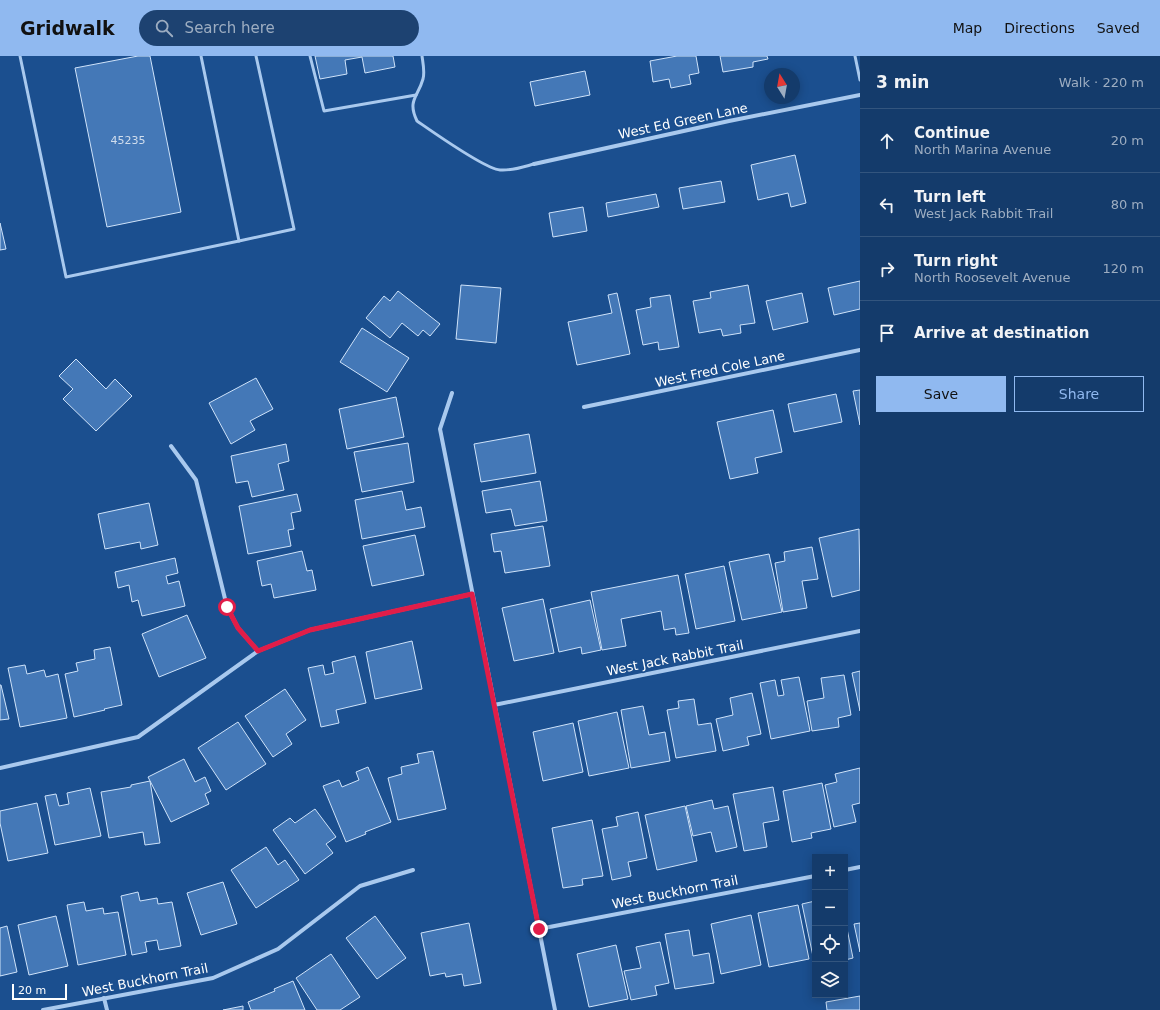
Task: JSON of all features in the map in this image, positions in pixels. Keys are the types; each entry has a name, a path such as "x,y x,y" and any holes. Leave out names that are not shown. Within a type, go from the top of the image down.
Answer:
{"street":[{"name":"West Ed Green Lane","path":"534,164 729,120 860,95"},
{"name":"West Fred Cole Lane","path":"584,407 860,350"},
{"path":"452,393 440,429 555,1010"},
{"path":"172,446 196,480 227,607 238,628 258,651"},
{"path":"0,768 138,737 258,651 310,630 472,594"},
{"name":"West Jack Rabbit Trail","path":"494,704 860,631"},
{"path":"848,869 860,867"},
{"name":"West Buckhorn Trail","path":"43,1010 213,978 278,948 360,886 414,870"},
{"name":"West Buckhorn Trail","path":"539,929 812,877"},
{"path":"104,998 107,1010"}],"lane":[{"path":"20,56 66,277 294,229 256,56"},
{"path":"200,56 239,241"},
{"path":"310,56 324,110 416,95"},
{"path":"422,56 424,78 416,95 412,111 417,121 477,160 499,170 517,169 534,164"},
{"path":"855,56 860,80"}],"building":[{"path":"138,56 150,56 181,212 107,227 75,68"},
{"path":"315,56 393,56 395,67 365,73 362,57 345,60 347,74 320,79"},
{"path":"677,56 696,56 699,73 689,75 691,84 671,88 669,79 653,82 650,61"},
{"path":"720,56 767,56 768,59 753,62 753,67 723,72"},
{"path":"585,71 590,95 535,106 530,82"},
{"path":"795,155 806,203 791,207 788,193 758,200 751,165"},
{"path":"721,181 725,202 683,209 679,188"},
{"path":"656,194 659,207 608,217 606,203"},
{"path":"583,207 587,231 553,237 549,213"},
{"path":"0,223 6,249 0,250"},
{"path":"860,281 860,309 834,315 828,288"},
{"path":"461,285 501,288 496,343 456,339"},
{"path":"748,285 755,323 740,325 741,333 723,336 721,329 699,333 693,301 711,298 710,292"},
{"path":"398,291 440,324 430,336 423,330 418,336 402,323 390,338 366,318 384,296 390,301"},
{"path":"617,293 630,354 577,365 568,322 612,313 608,295"},
{"path":"802,293 808,322 773,330 766,301"},
{"path":"670,295 679,347 659,350 658,342 643,345 636,310 651,307 650,298"},
{"path":"362,328 409,358 387,392 340,362"},
{"path":"76,359 106,389 115,379 132,396 96,431 63,399 73,389 59,376"},
{"path":"256,378 273,409 250,421 255,430 231,444 209,403"},
{"path":"860,390 860,425 853,391"},
{"path":"836,394 842,422 794,432 788,404"},
{"path":"396,397 404,437 347,449 339,409"},
{"path":"773,410 782,452 755,458 758,473 730,479 717,422"},
{"path":"529,434 536,473 481,482 474,444"},
{"path":"408,443 414,482 362,492 354,452"},
{"path":"286,444 289,461 278,464 284,490 252,497 248,481 236,483 231,456"},
{"path":"540,481 547,521 515,526 511,509 486,513 482,491"},
{"path":"402,491 406,510 421,507 425,527 362,539 355,500"},
{"path":"297,494 301,511 291,513 294,529 288,530 291,546 248,554 239,506"},
{"path":"149,503 158,545 141,549 140,542 105,549 98,514"},
{"path":"543,526 550,566 505,573 501,551 494,552 491,534"},
{"path":"859,529 860,590 832,597 819,538"},
{"path":"415,535 424,575 372,586 363,546"},
{"path":"812,547 818,579 802,581 807,608 783,612 775,563 785,561 784,552"},
{"path":"302,551 307,571 312,570 316,590 274,598 271,584 262,586 257,561"},
{"path":"769,554 782,612 742,620 729,562"},
{"path":"175,558 178,573 166,576 168,584 179,581 185,606 142,616 138,600 132,602 129,585 118,588 115,572"},
{"path":"724,566 735,621 696,629 685,574"},
{"path":"678,575 689,633 676,635 675,628 664,630 661,611 621,619 626,646 602,650 591,592"},
{"path":"543,599 554,653 514,661 502,608"},
{"path":"590,600 601,650 582,654 581,647 559,652 550,609"},
{"path":"187,615 206,658 159,677 142,634"},
{"path":"412,641 422,689 375,699 366,652"},
{"path":"110,647 122,705 74,717 65,674 78,671 76,663 95,659 94,650"},
{"path":"355,656 366,703 336,710 339,723 321,727 308,668 323,665 325,675 334,673 332,662"},
{"path":"25,665 27,674 44,670 46,677 58,674 67,718 20,727 8,668"},
{"path":"860,671 860,711 852,673"},
{"path":"844,675 851,715 838,718 839,727 812,731 807,701 824,698 821,678"},
{"path":"799,677 810,731 771,739 760,683 775,680 778,696 784,695 781,680"},
{"path":"1,685 9,719 0,720"},
{"path":"285,689 306,720 286,734 292,744 273,757 245,716"},
{"path":"752,693 761,734 747,737 749,745 723,751 716,719 733,715 730,698"},
{"path":"694,699 698,725 711,723 716,751 676,758 667,710 679,708 678,701"},
{"path":"643,706 649,735 665,732 670,761 631,768 621,710"},
{"path":"617,712 629,768 589,776 578,721"},
{"path":"238,722 266,764 226,790 198,748"},
{"path":"573,723 583,772 543,781 533,732"},
{"path":"433,751 446,809 398,820 388,778 402,774 401,767 419,763 417,754"},
{"path":"184,759 195,782 205,777 211,791 205,794 209,804 171,822 148,777"},
{"path":"368,767 391,822 365,832 366,834 346,842 323,786 339,780 342,787 359,780 356,772"},
{"path":"860,768 860,803 852,805 856,822 834,827 825,785 837,782 835,774"},
{"path":"150,781 160,843 145,845 143,832 109,838 101,792 131,787 131,785"},
{"path":"822,783 831,829 811,833 812,838 792,842 783,791"},
{"path":"773,787 779,820 763,823 767,847 744,851 733,794"},
{"path":"90,788 101,836 55,845 45,796 56,794 59,806 69,804 67,793"},
{"path":"712,800 714,809 728,806 737,847 716,852 711,832 693,836 686,806"},
{"path":"37,803 48,853 8,861 0,823 0,811"},
{"path":"685,806 697,861 657,870 645,815"},
{"path":"315,809 336,837 326,844 333,853 305,874 273,830 290,818 295,823"},
{"path":"638,812 647,858 628,862 631,876 612,880 602,829 618,826 616,817"},
{"path":"592,820 603,876 582,879 583,885 563,888 552,828"},
{"path":"266,847 278,865 285,860 299,880 256,908 231,870"},
{"path":"223,882 237,924 201,935 187,893"},
{"path":"138,892 140,901 157,898 158,904 172,902 181,946 159,950 157,940 145,942 147,952 132,955 121,896"},
{"path":"84,902 86,911 103,908 104,914 118,912 126,955 78,965 67,905"},
{"path":"812,902 812,952 802,904"},
{"path":"798,905 809,959 769,967 758,913"},
{"path":"751,915 761,965 721,974 711,924"},
{"path":"56,916 68,966 29,975 18,925"},
{"path":"375,916 406,958 377,979 346,938"},
{"path":"469,923 481,983 464,986 462,974 446,977 445,973 430,976 421,933"},
{"path":"860,923 860,952 854,924"},
{"path":"7,926 17,972 0,976 0,928"},
{"path":"689,930 693,956 709,953 714,983 675,989 665,934"},
{"path":"848,934 853,958 848,959"},
{"path":"660,942 669,983 655,986 657,995 631,1000 624,971 641,968 636,947"},
{"path":"616,945 628,999 589,1007 577,954"},
{"path":"331,954 360,997 340,1010 317,1010 296,978"},
{"path":"293,981 305,1010 251,1010 248,1002 275,991 274,989"},
{"path":"860,996 860,1010 827,1010 826,1002"},
{"path":"243,1006 243,1010 223,1010"}],"route":[{"path":"227,607 238,628 258,651 310,630 472,594 539,929"}]}
